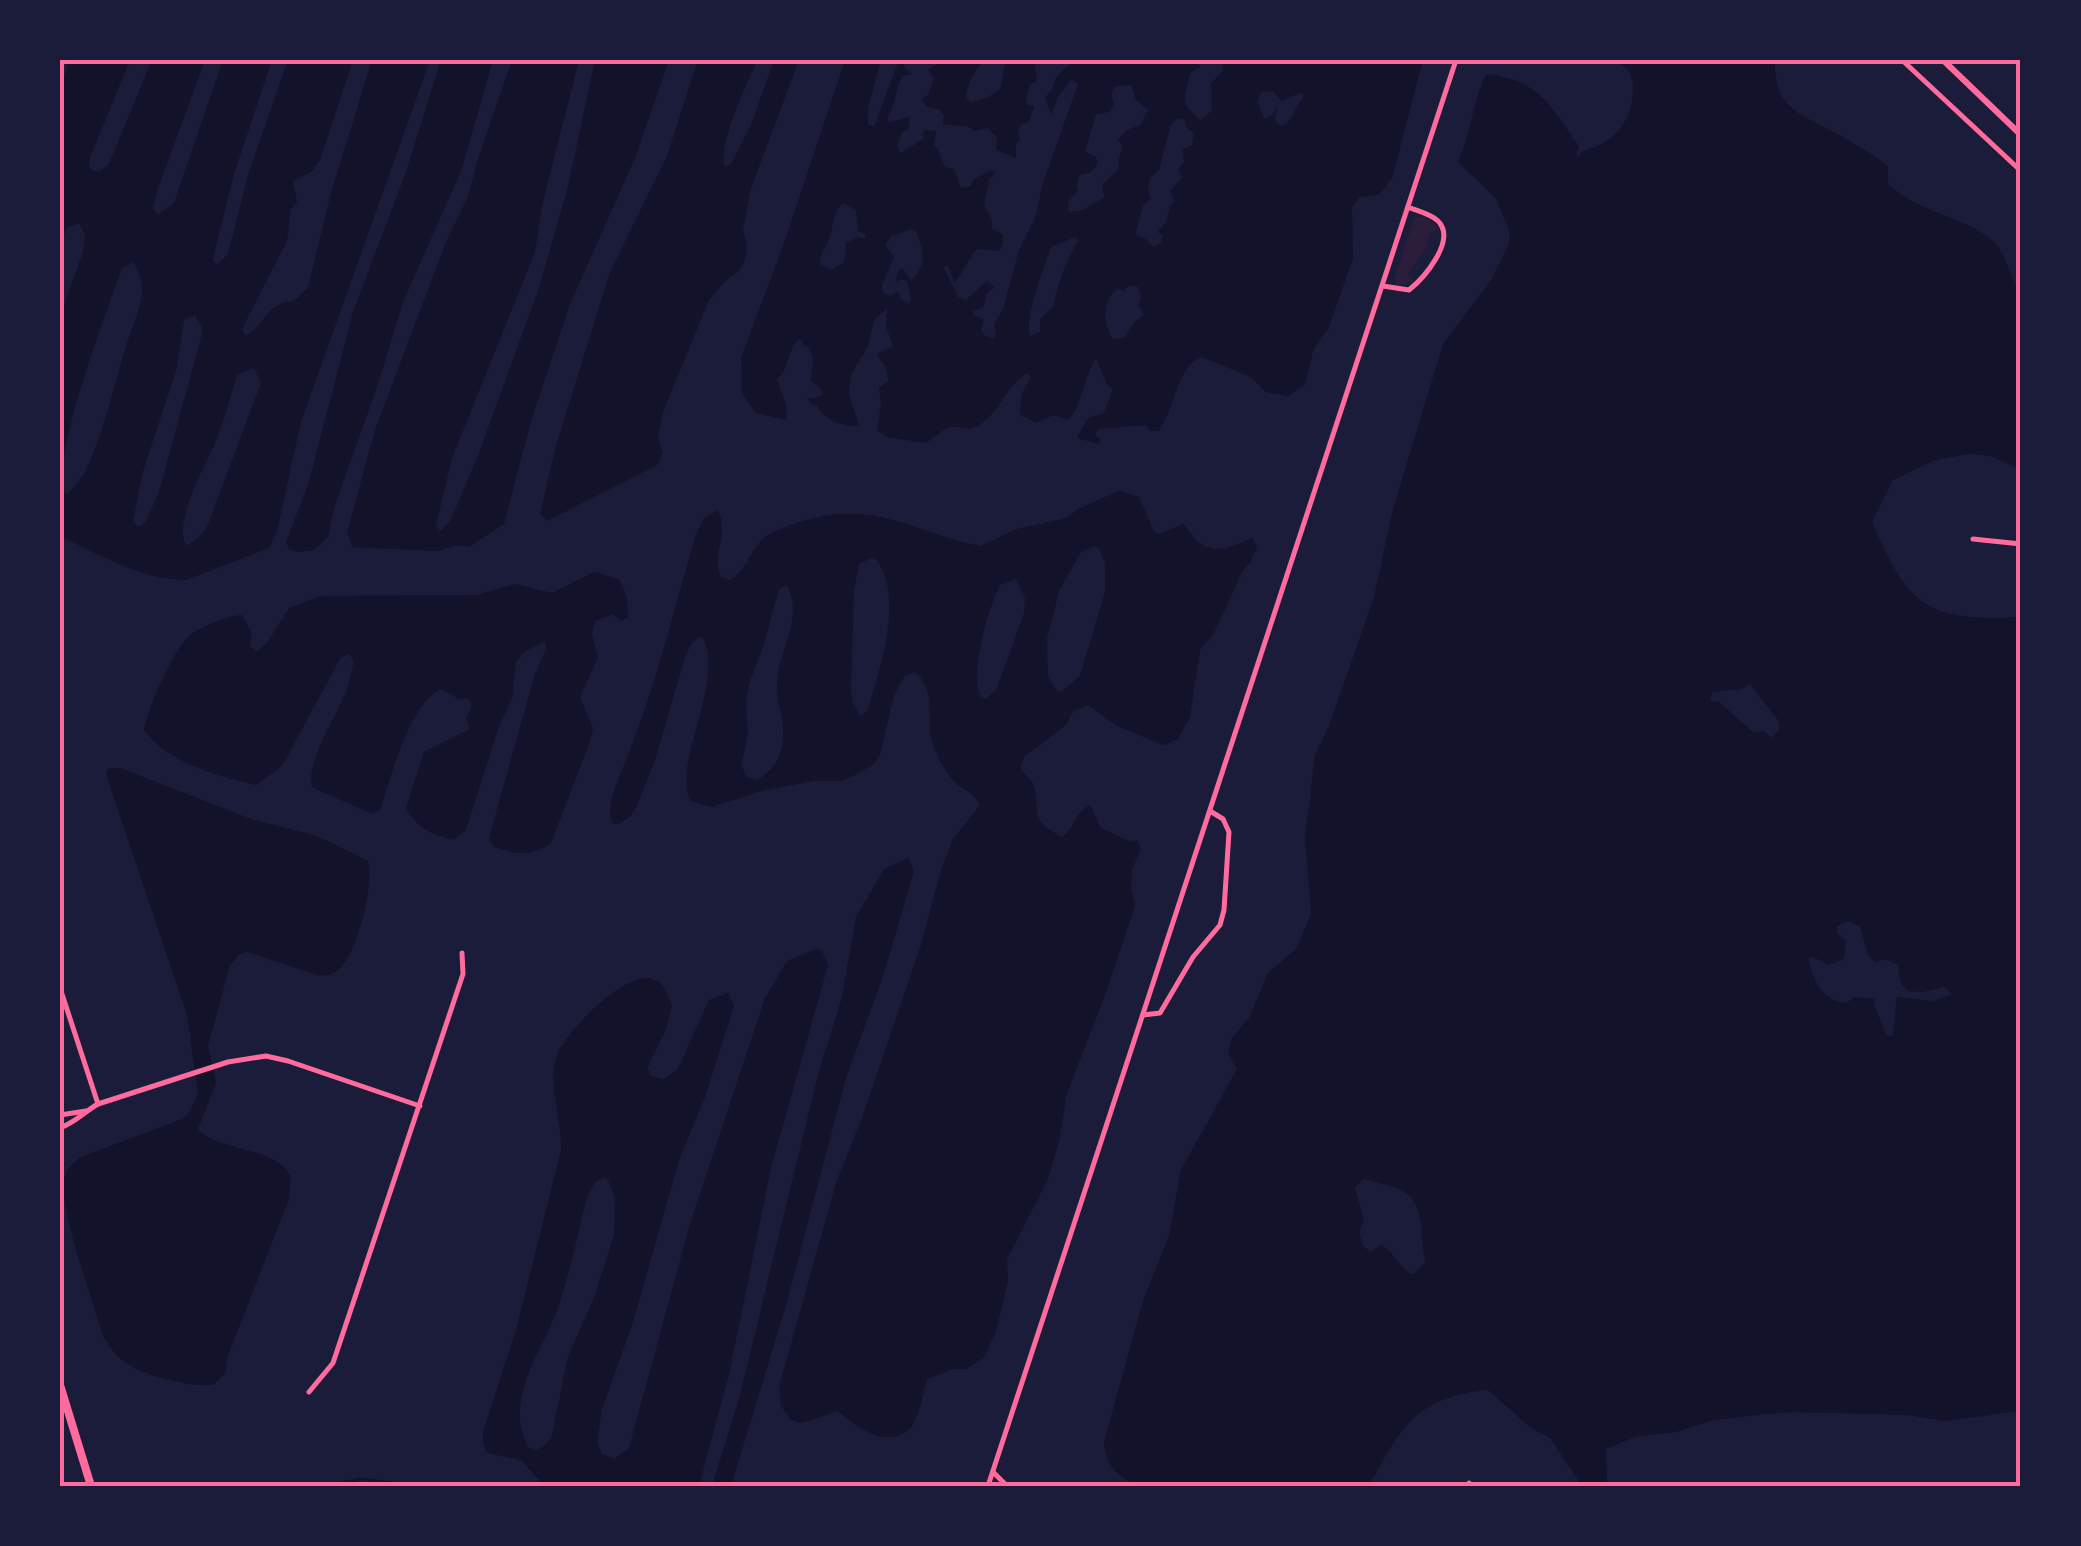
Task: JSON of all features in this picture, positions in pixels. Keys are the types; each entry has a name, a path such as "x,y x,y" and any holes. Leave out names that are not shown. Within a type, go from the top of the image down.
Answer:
{"main road":[{"path":"1942,60 2021,134"},
{"path":"60,1385 91,1486"}],"street":[{"path":"988,1486 1456,60"},
{"path":"1902,60 2021,171"},
{"path":"1383,286 1409,290 1442,247 1443,230 1439,222 1408,207"},
{"path":"1973,539 2021,544"},
{"path":"1143,1014 1160,1013 1186,968 1220,925 1229,832 1222,819 1210,811"},
{"path":"309,1392 332,1364 463,974 462,953"},
{"path":"60,988 98,1104"},
{"path":"60,1128 78,1121 98,1104 252,1057 278,1058 420,1106"},
{"path":"60,1114 86,1111"},
{"path":"993,1472 1008,1486"}],"shaded area":[{"path":"69,60 130,60 91,155 92,171 100,171 108,166 152,60 205,60 157,191 153,209 158,215 174,203 223,60 272,60 234,174 213,259 217,265 228,254 249,172 288,60 353,60 320,160 311,172 293,181 297,202 291,209 287,241 242,330 245,336 272,309 294,301 308,288 331,193 372,60 430,60 301,422 277,531 269,548 186,580 137,571 60,536 60,316 83,252 85,235 79,223 66,228 60,250 60,95","holes":["134,262 142,284 139,309 96,446 87,468 66,494 62,478 65,452 82,384 122,268","195,315 203,330 159,492 146,521 138,527 133,521 143,471 177,368 184,320","254,368 261,383 207,527 186,546 183,536 187,509 218,435 237,375"]},
{"path":"441,60 493,60 461,171 403,302 335,505 328,537 314,550 298,552 289,549 286,542 309,482 353,312 406,172"},
{"path":"512,60 579,60 542,206 535,252 452,458 436,525 440,531 450,522 479,453 539,288 568,187 595,60 669,60 635,158 570,304 531,421 504,524 469,547 459,545 437,551 353,547 347,533 375,430 446,242 467,199"},
{"path":"698,60 758,60 729,130 725,167 731,164 751,125 774,60 799,60 750,191 743,230 746,257 740,270 709,300 663,412 658,439 663,453 657,465 547,521 540,514 556,446 610,272 667,156"},
{"path":"845,60 881,60 868,108 868,124 874,127 899,60 905,60 904,67 912,74 900,81 887,118 889,122 910,117 908,129 902,132 897,146 901,153 923,139 923,130 936,131 934,145 945,167 954,169 961,188 970,187 974,179 991,170 996,172 989,180 984,206 992,229 1003,235 1003,245 998,251 976,249 955,283 948,266 943,266 958,297 966,300 987,281 995,287 987,293 983,308 973,311 974,316 984,319 981,330 985,336 994,338 994,325 1003,309 1019,250 1036,216 1042,186 1078,84 1071,79 1051,115 1045,97 1072,60 1083,64 1090,60 1117,60 1121,64 1131,60 1197,60 1200,68 1190,74 1185,101 1200,120 1212,111 1211,83 1223,71 1222,60 1423,60 1392,178 1380,194 1360,197 1352,207 1353,258 1329,327 1313,351 1305,385 1288,396 1266,392 1251,377 1202,357 1193,362 1181,379 1158,431 1150,431 1145,425 1099,429 1095,435 1099,444 1077,438 1088,418 1104,413 1113,389 1096,358 1069,420 1053,415 1036,423 1020,414 1021,395 1031,377 1028,373 1014,384 992,414 974,428 950,427 926,443 887,437 877,430 879,388 889,380 877,354 893,346 886,326 887,308 874,320 868,346 851,375 849,395 859,425 835,422 812,405 807,397 823,395 811,381 813,359 809,347 798,339 777,379 787,408 786,420 756,413 742,394 741,358","holes":["1131,85 1136,100 1148,110 1141,125 1127,130 1118,140 1123,146 1119,169 1101,186 1105,197 1083,210 1069,212 1068,202 1078,190 1080,175 1091,172 1098,163 1096,157 1085,152 1096,114 1109,112 1114,104 1111,94 1116,86","1273,91 1282,101 1301,92 1304,96 1287,124 1280,126 1275,119 1277,106 1272,116 1264,119 1257,101 1262,92","1178,118 1185,120 1194,134 1192,145 1183,149 1184,162 1178,169 1182,178 1170,191 1175,201 1158,232 1163,236 1161,243 1154,247 1135,235 1143,205 1151,198 1150,178 1159,170 1171,124","843,203 856,210 858,231 865,234 865,239 858,237 846,243 844,262 831,270 820,260 836,212","911,229 916,231 922,252 920,269 911,281 902,268 895,282 907,282 909,303 897,291 891,296 883,293 882,285 894,257 885,245 891,237","1075,237 1079,241 1063,272 1054,306 1040,319 1040,332 1030,336 1032,305 1051,247","1129,285 1138,287 1138,305 1144,315 1124,338 1113,339 1106,313 1117,288 1123,291"]},
{"path":"936,60 983,60 968,88 966,99 971,102 1000,89 1006,60 1034,60 1037,80 1030,85 1026,99 1028,105 1034,106 1029,122 1021,124 1016,158 996,150 997,137 988,128 974,131 943,124 944,116 939,109 927,107 921,99 928,95 934,80 928,69 937,65"},
{"path":"1577,60 1775,60 1778,87 1788,104 1888,166 1888,183 1899,193 1991,239 2001,251 2021,294 2021,470 1991,456 1969,454 1935,460 1893,480 1872,522 1897,573 1925,603 1942,612 1964,616 2021,617 2021,1411 1944,1421 1908,1415 1792,1412 1710,1421 1676,1432 1635,1437 1606,1449 1607,1486 1582,1486 1550,1438 1531,1428 1488,1390 1444,1400 1414,1418 1391,1447 1369,1486 1137,1486 1113,1469 1104,1442 1143,1301 1169,1236 1181,1170 1237,1069 1228,1054 1232,1038 1249,1018 1268,973 1296,949 1311,914 1305,838 1315,755 1374,597 1392,513 1443,344 1491,280 1509,244 1509,229 1495,197 1458,162 1478,95 1486,74 1505,77 1532,89 1579,146 1579,157 1582,151 1603,143 1619,130 1629,112 1633,89 1630,74 1619,64","holes":["1750,684 1778,720 1780,728 1772,738 1764,731 1754,733 1719,702 1710,701 1712,692 1742,689","1849,921 1860,927 1869,957 1876,962 1884,959 1898,964 1901,983 1908,991 1945,987 1952,994 1932,1001 1897,997 1893,1036 1886,1035 1875,999 1854,997 1847,1003 1838,1001 1825,994 1817,983 1808,959 1812,956 1828,965 1844,959 1846,941 1837,933 1837,926","1363,1179 1400,1190 1414,1202 1421,1223 1425,1263 1412,1275 1381,1245 1371,1252 1363,1246 1359,1233 1364,1220 1355,1188"]},
{"path":"1421,216 1439,229 1430,233 1426,248 1407,274 1414,281 1398,286 1394,280 1414,218"},
{"path":"1119,491 1139,497 1154,532 1160,534 1183,524 1208,547 1230,547 1252,538 1257,547 1213,635 1200,650 1190,717 1177,740 1163,745 1117,726 1088,705 1073,711 1066,725 1025,756 1020,768 1033,783 1039,819 1051,830 1062,837 1090,805 1101,828 1128,841 1137,840 1141,848 1132,870 1135,906 1067,1093 1048,1179 1007,1259 1008,1280 996,1331 984,1358 966,1369 953,1369 927,1379 917,1417 902,1434 873,1434 838,1411 802,1423 791,1420 781,1406 779,1387 836,1183 921,945 941,870 953,839 980,805 951,778 937,756 930,732 926,687 915,672 904,677 894,695 880,754 874,764 855,775 842,781 814,781 761,791 712,807 691,801 686,786 687,767 708,676 708,655 702,636 693,641 686,654 638,803 631,816 619,824 612,823 610,815 615,789 647,702 704,518 718,510 722,529 718,569 721,577 730,580 768,535 796,523 832,515 875,516 980,546 1017,529 1067,518","holes":["1098,548 1105,562 1105,592 1080,676 1061,692 1048,676 1047,638 1059,592 1080,553","871,558 877,560 889,594 883,654 868,710 860,716 851,688 854,590 859,564","1016,579 1025,597 1024,613 997,688 986,699 981,697 977,673 990,609 1000,585","787,585 793,611 777,686 783,742 775,764 757,780 747,777 741,765 748,734 746,697 779,589"]},
{"path":"594,572 619,579 627,598 628,617 621,621 613,614 595,621 592,634 598,657 580,697 593,728 589,744 551,843 536,851 523,853 494,847 489,838 535,674 547,648 544,641 522,654 516,663 513,695 466,830 454,840 426,830 406,808 424,752 470,729 466,719 472,705 468,698 459,699 441,689 430,697 403,743 380,810 373,814 313,788 311,779 317,754 349,684 354,661 349,654 341,657 282,766 256,785 178,758 152,740 144,729 162,679 184,642 222,619 242,615 252,634 250,645 256,652 267,643 289,608 321,596 476,595 516,584 552,593"},
{"path":"120,768 251,819 317,836 368,861 370,871 363,917 353,948 337,970 317,975 247,952 239,954 230,965 208,1046 216,1083 198,1129 220,1142 271,1159 291,1176 289,1199 228,1355 226,1372 213,1385 152,1375 130,1365 113,1350 102,1333 64,1196 66,1174 81,1157 182,1119 198,1094 187,1015 106,774 108,769"},
{"path":"908,858 914,871 883,976 846,1078 786,1305 731,1486 712,1486 739,1399 819,1071 841,1001 856,917 884,869"},
{"path":"816,949 822,951 828,965 771,1168 729,1374 699,1486 545,1486 521,1460 487,1453 483,1432 516,1330 561,1150 554,1069 561,1047 601,1002 618,989 649,978 661,984 672,1005 667,1027 647,1068 651,1076 664,1079 678,1069 709,1000 728,993 734,1006 705,1097 679,1160 633,1322 602,1409 597,1441 602,1454 614,1459 629,1448 690,1224 765,998 787,961","holes":["608,1180 615,1198 614,1235 594,1298 568,1356 552,1436 536,1450 528,1447 521,1428 523,1392 560,1302 587,1197 595,1182"]}],"waterway":[{"path":"325,1486 361,1479 415,1486"}]}
